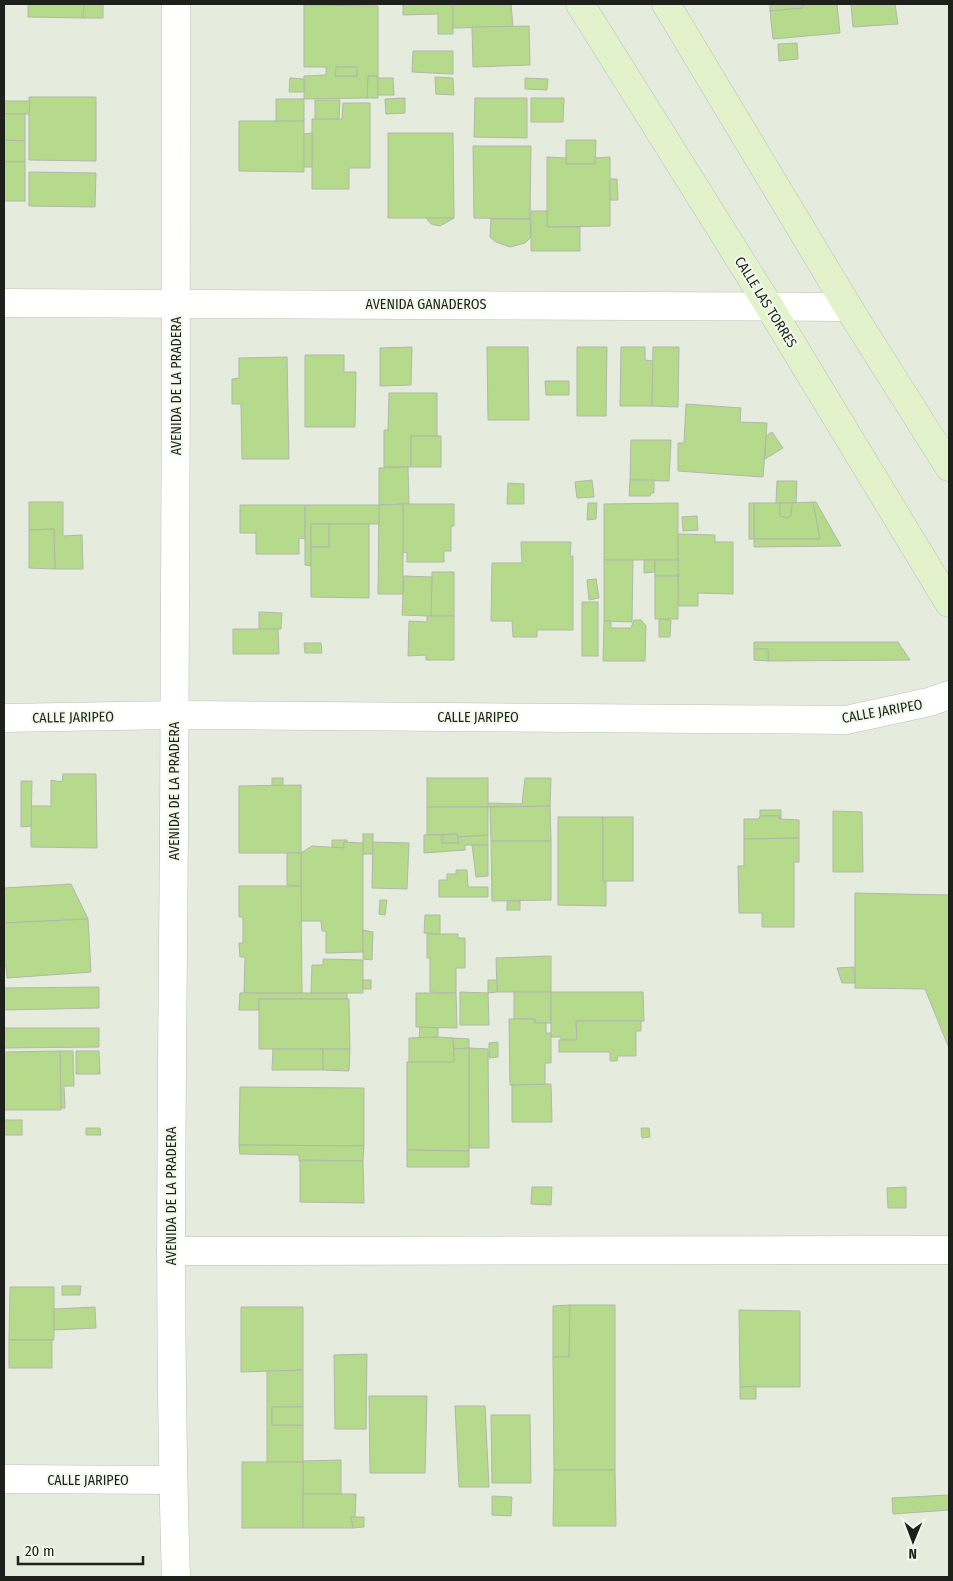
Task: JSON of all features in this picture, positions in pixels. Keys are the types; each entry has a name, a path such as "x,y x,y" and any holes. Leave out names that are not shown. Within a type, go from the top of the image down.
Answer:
{"street":[{"name":"AVENIDA DE LA PRADERA","path":"176,4 175,715 171,1251 173,1480 176,1577"},
{"name":"CALLE LAS TORRES","path":"580,4 769,306 949,603"},
{"path":"666,4 848,307 949,467"},
{"name":"AVENIDA GANADEROS","path":"4,303 176,302 848,307"},
{"name":"CALLE JARIPEO","path":"4,718 175,715 846,720 929,702 949,695"},
{"path":"171,1251 949,1250"},
{"name":"CALLE JARIPEO","path":"4,1479 173,1480"}],"building":[{"path":"28,4 84,4 83,18 28,17"},
{"path":"84,4 103,4 103,18 83,18"},
{"path":"403,4 453,4 453,34 438,34 438,14 403,15"},
{"path":"453,4 511,4 513,27 453,28"},
{"path":"770,4 811,4 803,5 803,8 770,11"},
{"path":"837,4 840,33 773,39 770,11 803,8 803,5"},
{"path":"851,4 895,4 898,24 853,27"},
{"path":"304,5 378,6 378,76 368,76 367,98 304,99 304,76 326,75 326,67 304,67","holes":["336,67 357,67 357,76 335,76"]},
{"path":"529,26 530,65 473,67 472,27"},
{"path":"797,43 798,59 779,61 778,44"},
{"path":"413,51 453,51 453,74 412,72"},
{"path":"336,67 357,67 357,76 335,76"},
{"path":"368,76 378,76 378,98 367,98"},
{"path":"435,77 453,78 454,95 436,94"},
{"path":"290,78 304,79 304,92 289,92"},
{"path":"378,78 393,78 394,95 378,95"},
{"path":"525,78 548,79 547,90 525,89"},
{"path":"29,97 96,97 96,161 29,160"},
{"path":"405,98 405,113 386,114 385,99"},
{"path":"475,98 527,98 527,138 474,137"},
{"path":"531,98 564,98 563,122 531,122"},
{"path":"276,99 304,99 304,121 276,122"},
{"path":"315,100 340,100 339,119 315,120"},
{"path":"4,101 30,101 29,114 4,114"},
{"path":"343,103 370,103 370,168 349,168 349,189 312,189 312,119 342,119"},
{"path":"4,114 25,114 25,141 4,140"},
{"path":"239,121 304,121 304,172 239,171"},
{"path":"312,133 312,167 304,167 304,134"},
{"path":"388,133 453,133 454,218 388,218"},
{"path":"4,140 25,141 25,162 4,162"},
{"path":"566,140 596,140 595,164 566,164"},
{"path":"473,146 531,146 530,219 474,218"},
{"path":"547,157 566,158 566,164 595,164 595,158 610,157 610,226 547,227"},
{"path":"4,162 25,162 25,201 4,201"},
{"path":"29,172 96,173 95,207 29,206"},
{"path":"610,179 617,179 618,200 610,200"},
{"path":"531,211 547,211 547,227 580,227 580,251 531,251"},
{"path":"426,218 454,218 440,226 431,224"},
{"path":"491,219 530,219 531,237 525,243 510,247 496,242 490,237"},
{"path":"412,347 411,385 380,386 380,348"},
{"path":"487,347 528,347 529,420 488,420"},
{"path":"577,347 607,347 606,416 577,416"},
{"path":"621,347 645,347 645,360 653,361 652,406 620,406"},
{"path":"653,347 679,347 678,407 652,406"},
{"path":"305,355 344,355 344,372 356,372 355,427 305,427"},
{"path":"287,357 289,459 242,459 241,404 232,404 232,379 239,378 239,358"},
{"path":"545,381 569,381 569,395 546,395"},
{"path":"389,393 437,393 437,436 411,436 411,467 384,467 384,430 388,430"},
{"path":"686,404 741,408 740,422 767,423 763,477 678,471 678,443 684,443"},
{"path":"772,432 783,448 765,459 766,436"},
{"path":"411,436 441,436 441,467 411,467"},
{"path":"631,440 671,440 669,481 630,480"},
{"path":"408,467 409,504 379,505 379,468"},
{"path":"592,480 594,497 577,498 575,482"},
{"path":"630,480 654,480 654,493 651,493 650,496 629,496"},
{"path":"777,481 797,481 796,503 776,503"},
{"path":"508,483 524,484 524,504 507,504"},
{"path":"29,502 63,502 63,536 82,535 83,569 55,569 54,529 29,530"},
{"path":"813,502 820,539 754,539 754,503 780,503 780,516 788,518 791,514 792,503"},
{"path":"813,502 816,502 841,546 754,547 754,539 820,539"},
{"path":"588,503 597,503 596,519 587,520"},
{"path":"678,503 678,560 604,560 604,504"},
{"path":"749,503 754,503 754,539 749,539"},
{"path":"780,503 792,503 791,514 788,518 780,516"},
{"path":"403,504 454,504 454,526 451,526 451,551 444,551 444,562 407,562 407,552 403,553"},
{"path":"403,504 403,594 378,594 379,505"},
{"path":"240,505 305,505 305,539 299,538 299,554 256,554 256,533 240,533"},
{"path":"305,505 379,505 379,524 311,524 311,566 305,565"},
{"path":"697,516 698,530 683,531 682,517"},
{"path":"311,524 329,524 329,547 311,547"},
{"path":"329,524 369,524 369,598 311,597 311,547 329,547"},
{"path":"54,529 55,569 29,568 29,530"},
{"path":"678,534 715,535 715,542 733,542 733,594 698,593 698,606 678,606"},
{"path":"521,542 571,542 570,556 573,556 573,630 537,630 537,637 513,637 512,621 491,621 492,563 522,563"},
{"path":"604,560 633,560 632,622 604,621"},
{"path":"644,560 655,560 655,572 644,573"},
{"path":"655,560 678,560 678,576 655,576"},
{"path":"432,572 454,572 454,616 431,616"},
{"path":"404,576 432,577 431,616 402,615"},
{"path":"655,576 678,576 678,619 655,619"},
{"path":"596,579 599,598 589,600 587,580"},
{"path":"582,602 598,602 598,656 582,656"},
{"path":"259,612 282,613 281,629 259,630"},
{"path":"427,616 454,616 454,660 426,660 426,655 408,656 409,621 427,622"},
{"path":"659,619 671,620 670,637 659,637"},
{"path":"634,620 641,620 646,626 645,661 603,661 604,621 611,621 611,628 631,628"},
{"path":"233,629 278,629 279,654 233,654"},
{"path":"754,642 898,642 910,660 768,661 768,649 754,649"},
{"path":"304,643 321,643 322,653 305,653"},
{"path":"754,649 768,649 768,661 754,660"},
{"path":"63,774 96,774 97,848 31,847 31,806 51,806 51,780 62,782"},
{"path":"272,778 283,778 283,786 272,786"},
{"path":"427,778 488,778 488,807 427,807"},
{"path":"525,778 551,778 550,806 488,807 488,803 522,804"},
{"path":"21,781 32,781 31,826 21,827"},
{"path":"301,785 301,853 239,853 239,786"},
{"path":"550,806 551,841 491,841 490,807"},
{"path":"427,807 488,807 488,835 458,837 457,834 427,835"},
{"path":"760,810 781,810 781,819 779,819 779,816 760,816"},
{"path":"833,811 862,812 863,872 833,872"},
{"path":"760,816 779,816 779,819 799,820 799,838 744,839 744,819 759,819"},
{"path":"558,817 603,817 603,881 606,881 606,906 558,905"},
{"path":"603,817 633,817 633,881 603,881"},
{"path":"363,834 373,834 373,854 363,854"},
{"path":"457,834 459,843 442,843 442,835"},
{"path":"424,835 442,835 442,843 459,843 458,837 488,835 488,845 465,845 465,850 424,853"},
{"path":"799,838 799,862 794,862 794,927 762,927 762,913 739,913 738,866 744,866 744,839"},
{"path":"332,840 347,840 347,842 344,842 344,848 332,847"},
{"path":"491,841 551,841 551,900 492,901"},
{"path":"344,842 363,843 363,952 326,953 326,931 322,931 321,921 301,921 301,853 312,846 344,848"},
{"path":"373,842 409,843 407,889 372,888"},
{"path":"472,845 488,845 488,876 476,877"},
{"path":"287,853 301,853 301,886 287,885"},
{"path":"456,870 467,870 468,887 488,887 488,897 439,897 439,880 447,880 447,874 456,874"},
{"path":"71,884 88,919 4,923 4,888"},
{"path":"239,886 301,886 302,993 244,993 245,957 240,957 239,943 243,943 243,917 239,917"},
{"path":"855,893 949,895 949,1048 925,989 855,988"},
{"path":"380,900 387,900 385,915 379,914"},
{"path":"507,901 520,901 520,910 507,910"},
{"path":"425,915 440,915 440,934 424,933"},
{"path":"88,919 91,972 7,978 6,966 4,966 4,923"},
{"path":"363,930 373,932 372,960 363,959"},
{"path":"427,934 458,934 458,938 465,938 465,968 456,968 456,993 430,992 430,958 427,958"},
{"path":"551,956 551,992 497,992 496,958"},
{"path":"323,959 363,960 363,993 311,993 312,965 323,965"},
{"path":"854,967 855,983 842,983 837,968"},
{"path":"363,980 371,980 371,989 363,989"},
{"path":"488,980 497,980 497,992 488,993"},
{"path":"99,987 99,1008 4,1010 4,988"},
{"path":"460,992 488,993 489,1025 460,1025"},
{"path":"514,992 551,992 551,1023 535,1023 535,1019 514,1019"},
{"path":"551,992 643,992 644,1021 576,1021 577,1040 561,1040 561,1037 551,1037"},
{"path":"240,993 347,993 347,999 259,999 259,1010 239,1010"},
{"path":"416,993 456,993 457,1028 416,1027"},
{"path":"259,999 349,999 350,1049 259,1049"},
{"path":"509,1019 535,1019 535,1023 546,1023 546,1033 551,1033 551,1063 545,1063 545,1085 510,1085"},
{"path":"576,1021 641,1021 641,1031 636,1031 636,1056 618,1056 617,1061 610,1061 610,1052 559,1052 559,1040 577,1040"},
{"path":"420,1027 438,1028 438,1037 419,1038"},
{"path":"4,1028 99,1028 99,1047 4,1048"},
{"path":"409,1038 453,1038 454,1062 409,1062"},
{"path":"453,1038 469,1039 469,1048 454,1049"},
{"path":"498,1042 498,1057 489,1058 489,1043"},
{"path":"469,1048 488,1049 489,1148 469,1148"},
{"path":"469,1048 469,1151 407,1150 407,1062 454,1062 454,1049"},
{"path":"273,1049 323,1049 323,1070 272,1070"},
{"path":"323,1049 350,1049 349,1071 323,1070"},
{"path":"60,1051 73,1051 74,1086 64,1086 65,1108 61,1108"},
{"path":"60,1051 61,1110 4,1110 4,1052"},
{"path":"76,1051 99,1051 100,1074 76,1074"},
{"path":"551,1084 552,1122 512,1122 512,1085"},
{"path":"240,1087 364,1088 364,1146 239,1145"},
{"path":"4,1120 22,1120 22,1135 4,1135"},
{"path":"86,1128 100,1128 101,1135 86,1135"},
{"path":"641,1128 649,1128 650,1137 642,1138"},
{"path":"239,1145 364,1146 363,1161 299,1161 299,1155 240,1154"},
{"path":"407,1150 469,1151 469,1167 407,1167"},
{"path":"300,1160 363,1161 364,1203 300,1202"},
{"path":"532,1187 552,1187 551,1205 531,1204"},
{"path":"906,1187 906,1208 888,1208 887,1188"},
{"path":"62,1286 81,1286 80,1295 62,1295"},
{"path":"10,1287 54,1287 54,1340 9,1340"},
{"path":"570,1305 569,1357 553,1357 553,1306"},
{"path":"570,1305 615,1305 615,1470 554,1470 553,1357 569,1357"},
{"path":"95,1307 96,1328 54,1330 54,1309"},
{"path":"241,1307 303,1307 303,1370 241,1372"},
{"path":"739,1310 800,1311 800,1387 740,1387"},
{"path":"9,1340 52,1340 52,1368 9,1368"},
{"path":"367,1354 366,1429 335,1429 334,1355"},
{"path":"303,1370 303,1407 272,1407 272,1425 303,1425 303,1462 267,1462 267,1371"},
{"path":"756,1386 756,1399 740,1399 740,1387"},
{"path":"369,1396 427,1396 425,1473 370,1473"},
{"path":"455,1406 485,1406 489,1487 459,1487"},
{"path":"272,1407 303,1407 303,1425 272,1425"},
{"path":"491,1415 530,1415 531,1483 492,1483"},
{"path":"341,1460 341,1494 303,1494 303,1461"},
{"path":"242,1462 303,1462 303,1528 242,1528"},
{"path":"554,1470 615,1470 616,1526 553,1526"},
{"path":"303,1494 356,1494 355,1517 351,1517 353,1528 303,1528"},
{"path":"949,1495 949,1510 893,1514 892,1498"},
{"path":"492,1496 512,1497 511,1516 492,1515"},
{"path":"351,1517 364,1517 364,1527 353,1528"}]}
